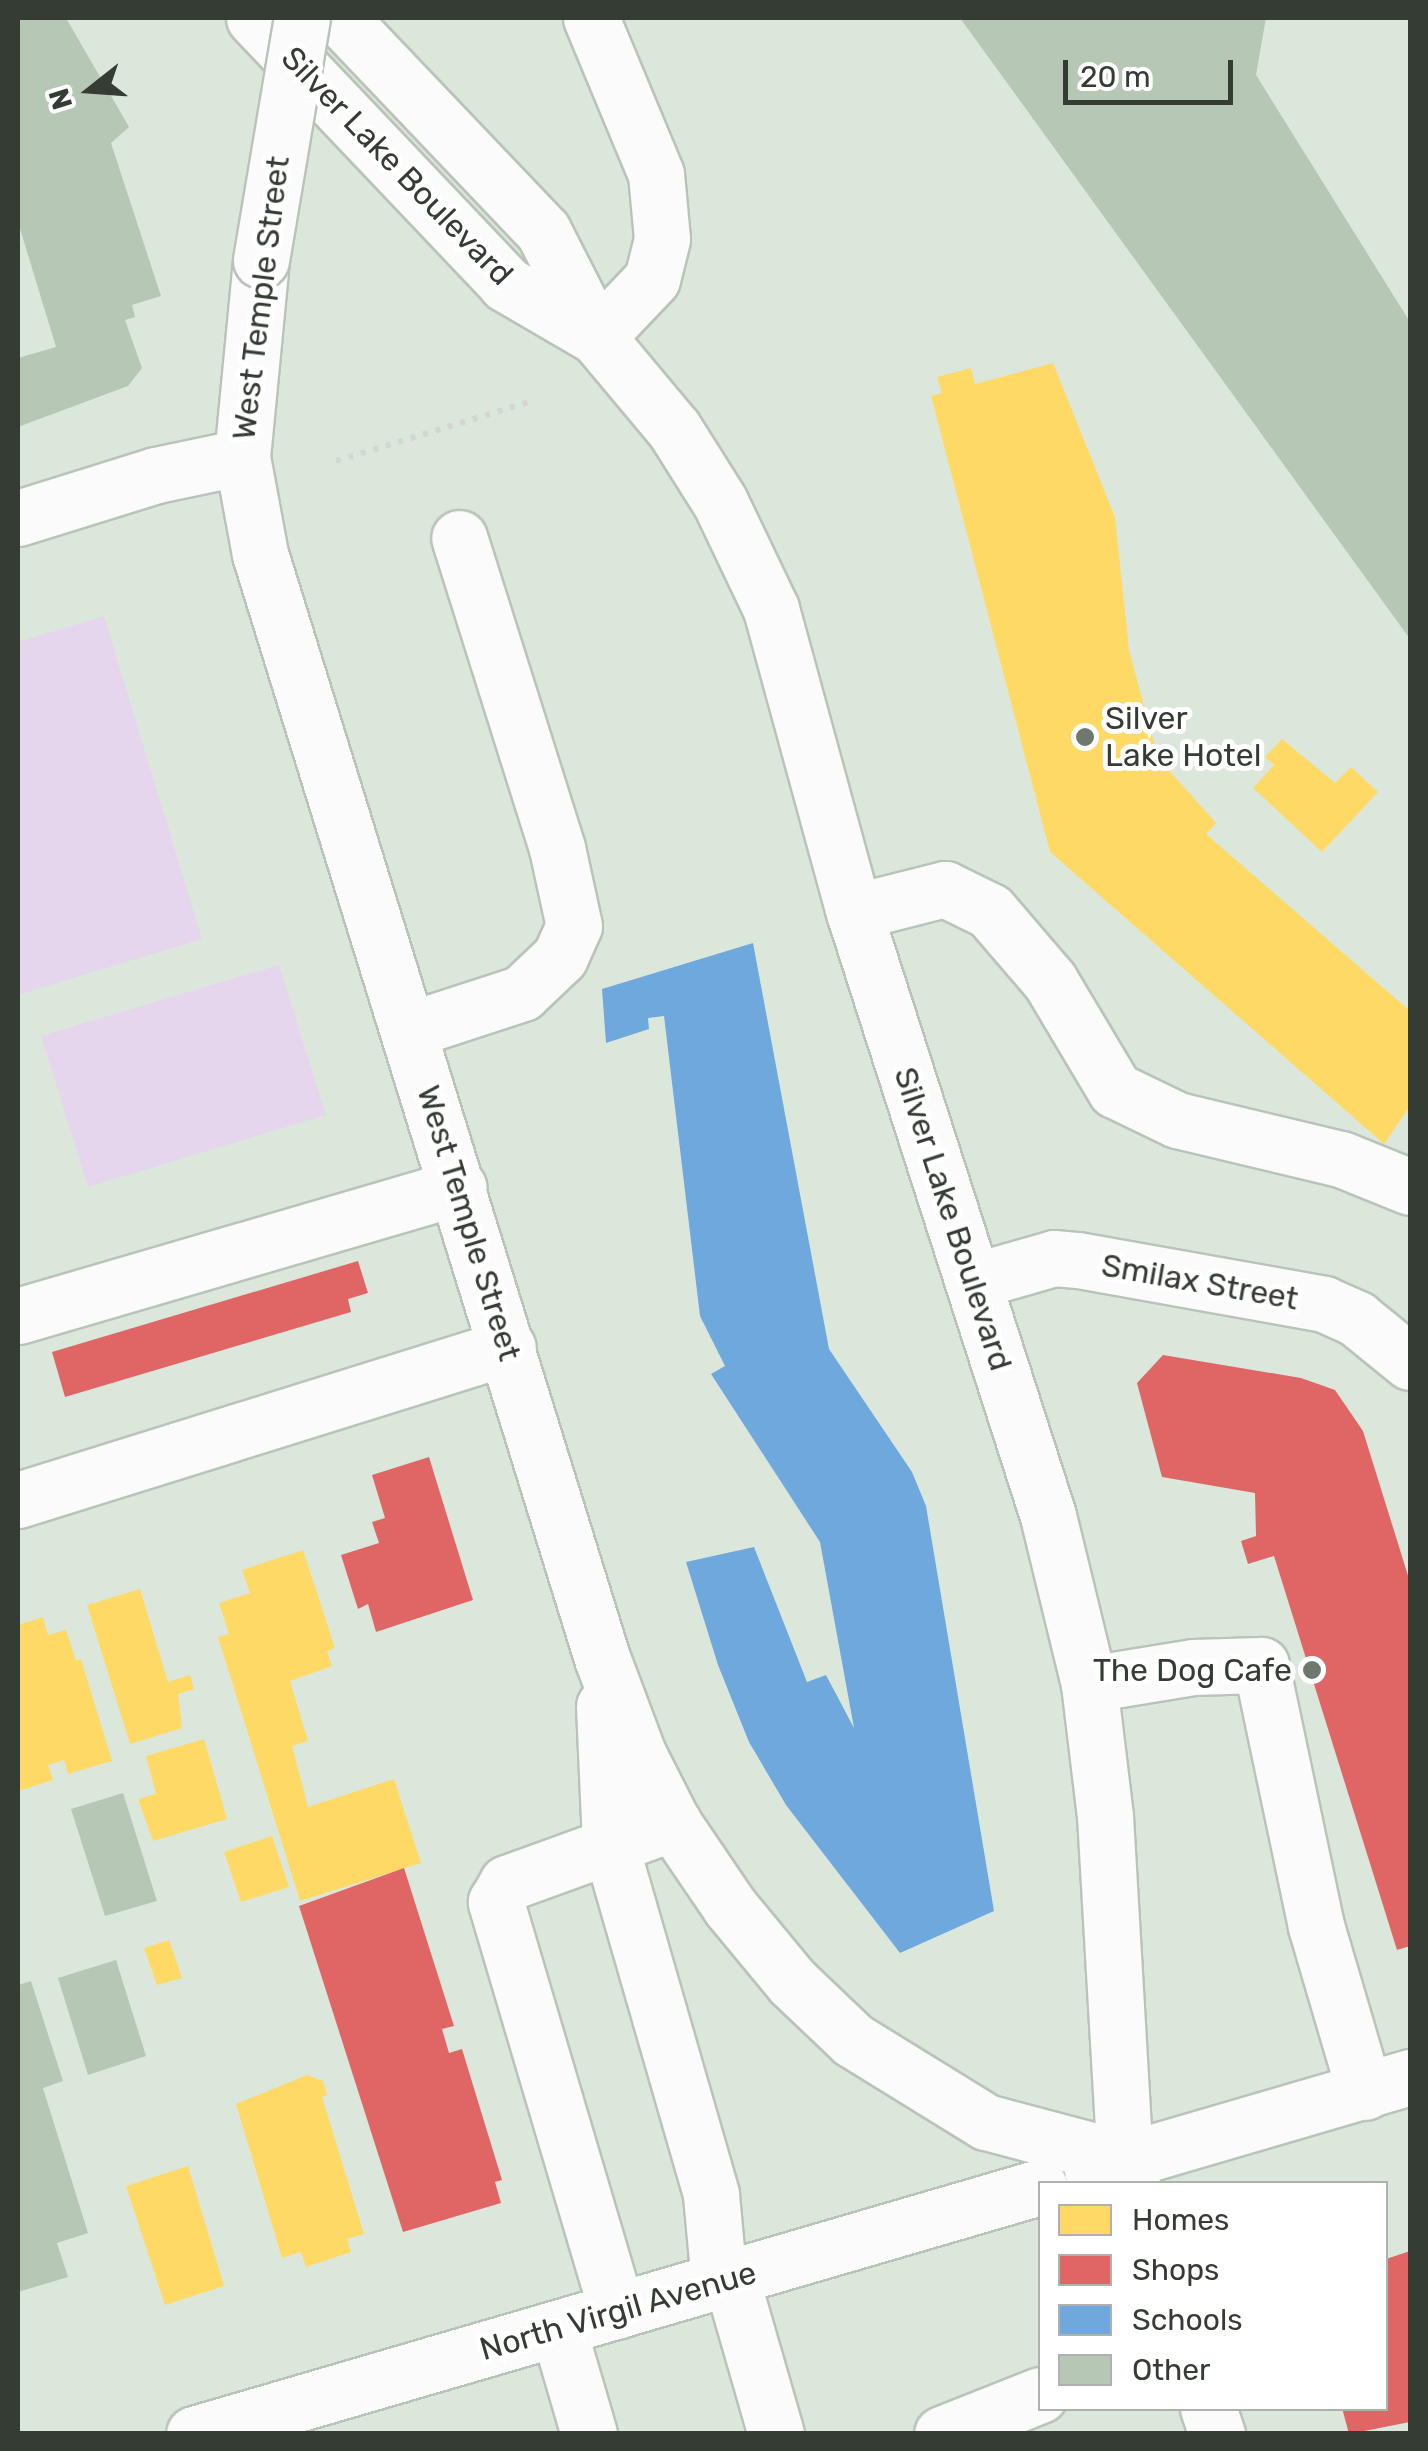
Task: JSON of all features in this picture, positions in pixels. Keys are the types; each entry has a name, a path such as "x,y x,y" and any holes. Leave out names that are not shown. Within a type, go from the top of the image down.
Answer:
{"main road":[{"name":"Silver Lake Boulevard","path":"254,18 506,284 596,338"},
{"name":"West Temple Street","path":"302,18 261,260 242,457 260,554 602,1658 674,1824 730,1907 792,1982 877,2060 986,2122 1128,2171"},
{"name":"Silver Lake Boulevard","path":"340,18 543,231 596,338 674,429 720,502 771,609 854,912 1048,1516 1088,1684 1105,1816 1128,2171"},
{"path":"591,18 656,174 662,239 652,279 596,338"},
{"path":"18,518 156,474 242,457"},
{"path":"409,1030 522,994 560,957 574,926 556,848 459,538"},
{"path":"854,912 946,889 990,911 1050,981 1115,1090 1177,1120 1341,1159 1410,1187"},
{"path":"18,1316 458,1187"},
{"name":"Smilax Street","path":"974,1281 1054,1258 1324,1304 1358,1319 1410,1362"},
{"path":"18,1500 508,1347"},
{"path":"602,1658 610,1844 706,2177 725,2280 776,2434"},
{"path":"1068,2181 1128,2171 1388,2085 1316,1926 1261,1665 1193,1667 1088,1684"},
{"path":"617,2310 496,1902 507,1882 674,1824"},
{"name":"North Virgil Avenue","path":"194,2434 1038,2188"},
{"path":"558,2328 589,2434"},
{"path":"942,2434 1038,2396"}],"path":[{"path":"336,462 529,402"}],"shaded area":[{"path":"104,616 202,939 18,995 18,642"},
{"path":"279,965 326,1115 88,1187 41,1036"}],"building: Homes":[{"name":"Silver Lake Hotel","path":"1053,363 1115,517 1129,650 1158,758 1216,823 1206,834 1410,1011 1410,1106 1384,1144 1050,852 931,396 942,393 937,377 971,368 975,384"},
{"path":"1282,739 1335,783 1351,767 1378,792 1322,852 1253,788 1274,765 1265,757"},
{"path":"303,1550 335,1648 327,1651 332,1666 290,1681 308,1741 292,1746 308,1807 394,1779 421,1863 300,1901 218,1637 229,1634 219,1603 250,1593 242,1570"},
{"path":"140,1589 168,1682 190,1675 194,1689 178,1694 182,1728 130,1744 87,1605"},
{"path":"43,1617 48,1635 66,1630 76,1661 81,1659 112,1761 68,1774 64,1760 48,1765 53,1780 18,1791 18,1625"},
{"path":"204,1739 227,1819 153,1841 138,1799 156,1794 146,1756"},
{"path":"272,1836 289,1887 241,1902 224,1852"},
{"path":"169,1940 182,1978 157,1985 144,1948"},
{"path":"307,2075 323,2081 327,2095 322,2097 364,2234 347,2239 351,2252 306,2267 301,2252 282,2258 236,2104"},
{"path":"188,2166 224,2286 165,2305 126,2186"}],"building: Shops":[{"path":"358,1261 368,1293 348,1299 351,1312 65,1397 52,1352"},
{"path":"1163,1355 1301,1378 1335,1390 1363,1431 1410,1582 1410,1946 1397,1950 1274,1556 1248,1564 1241,1541 1256,1536 1255,1493 1162,1477 1137,1383"},
{"path":"429,1457 473,1600 376,1632 368,1604 358,1609 341,1555 379,1543 372,1522 385,1518 372,1475"},
{"path":"404,1868 454,2026 442,2029 449,2053 462,2049 502,2180 495,2182 501,2203 403,2232 299,1906"},
{"path":"1410,2251 1410,2422 1349,2434 1343,2411 1388,2411 1388,2258"}],"building: Schools":[{"path":"753,943 829,1349 912,1472 926,1506 994,1911 900,1953 786,1805 749,1742 718,1665 686,1562 754,1547 807,1682 826,1675 854,1728 820,1542 711,1374 725,1366 700,1316 664,1016 648,1018 649,1029 606,1043 602,989"}],"building: Other":[{"path":"18,18 66,18 129,127 111,143 161,296 132,305 135,317 125,320 142,368 128,386 18,427 18,358 56,347 18,222"},
{"path":"960,18 1266,18 1256,75 1410,322 1410,639"},
{"path":"123,1793 157,1901 105,1916 71,1809"},
{"path":"116,1960 146,2056 88,2075 58,1978"},
{"path":"31,1981 63,2081 43,2088 88,2233 57,2243 68,2277 18,2292 18,1985"}],"place":[{"name":"Silver Lake Hotel","path":"1085,737"},
{"name":"The Dog Cafe","path":"1312,1670"}]}
